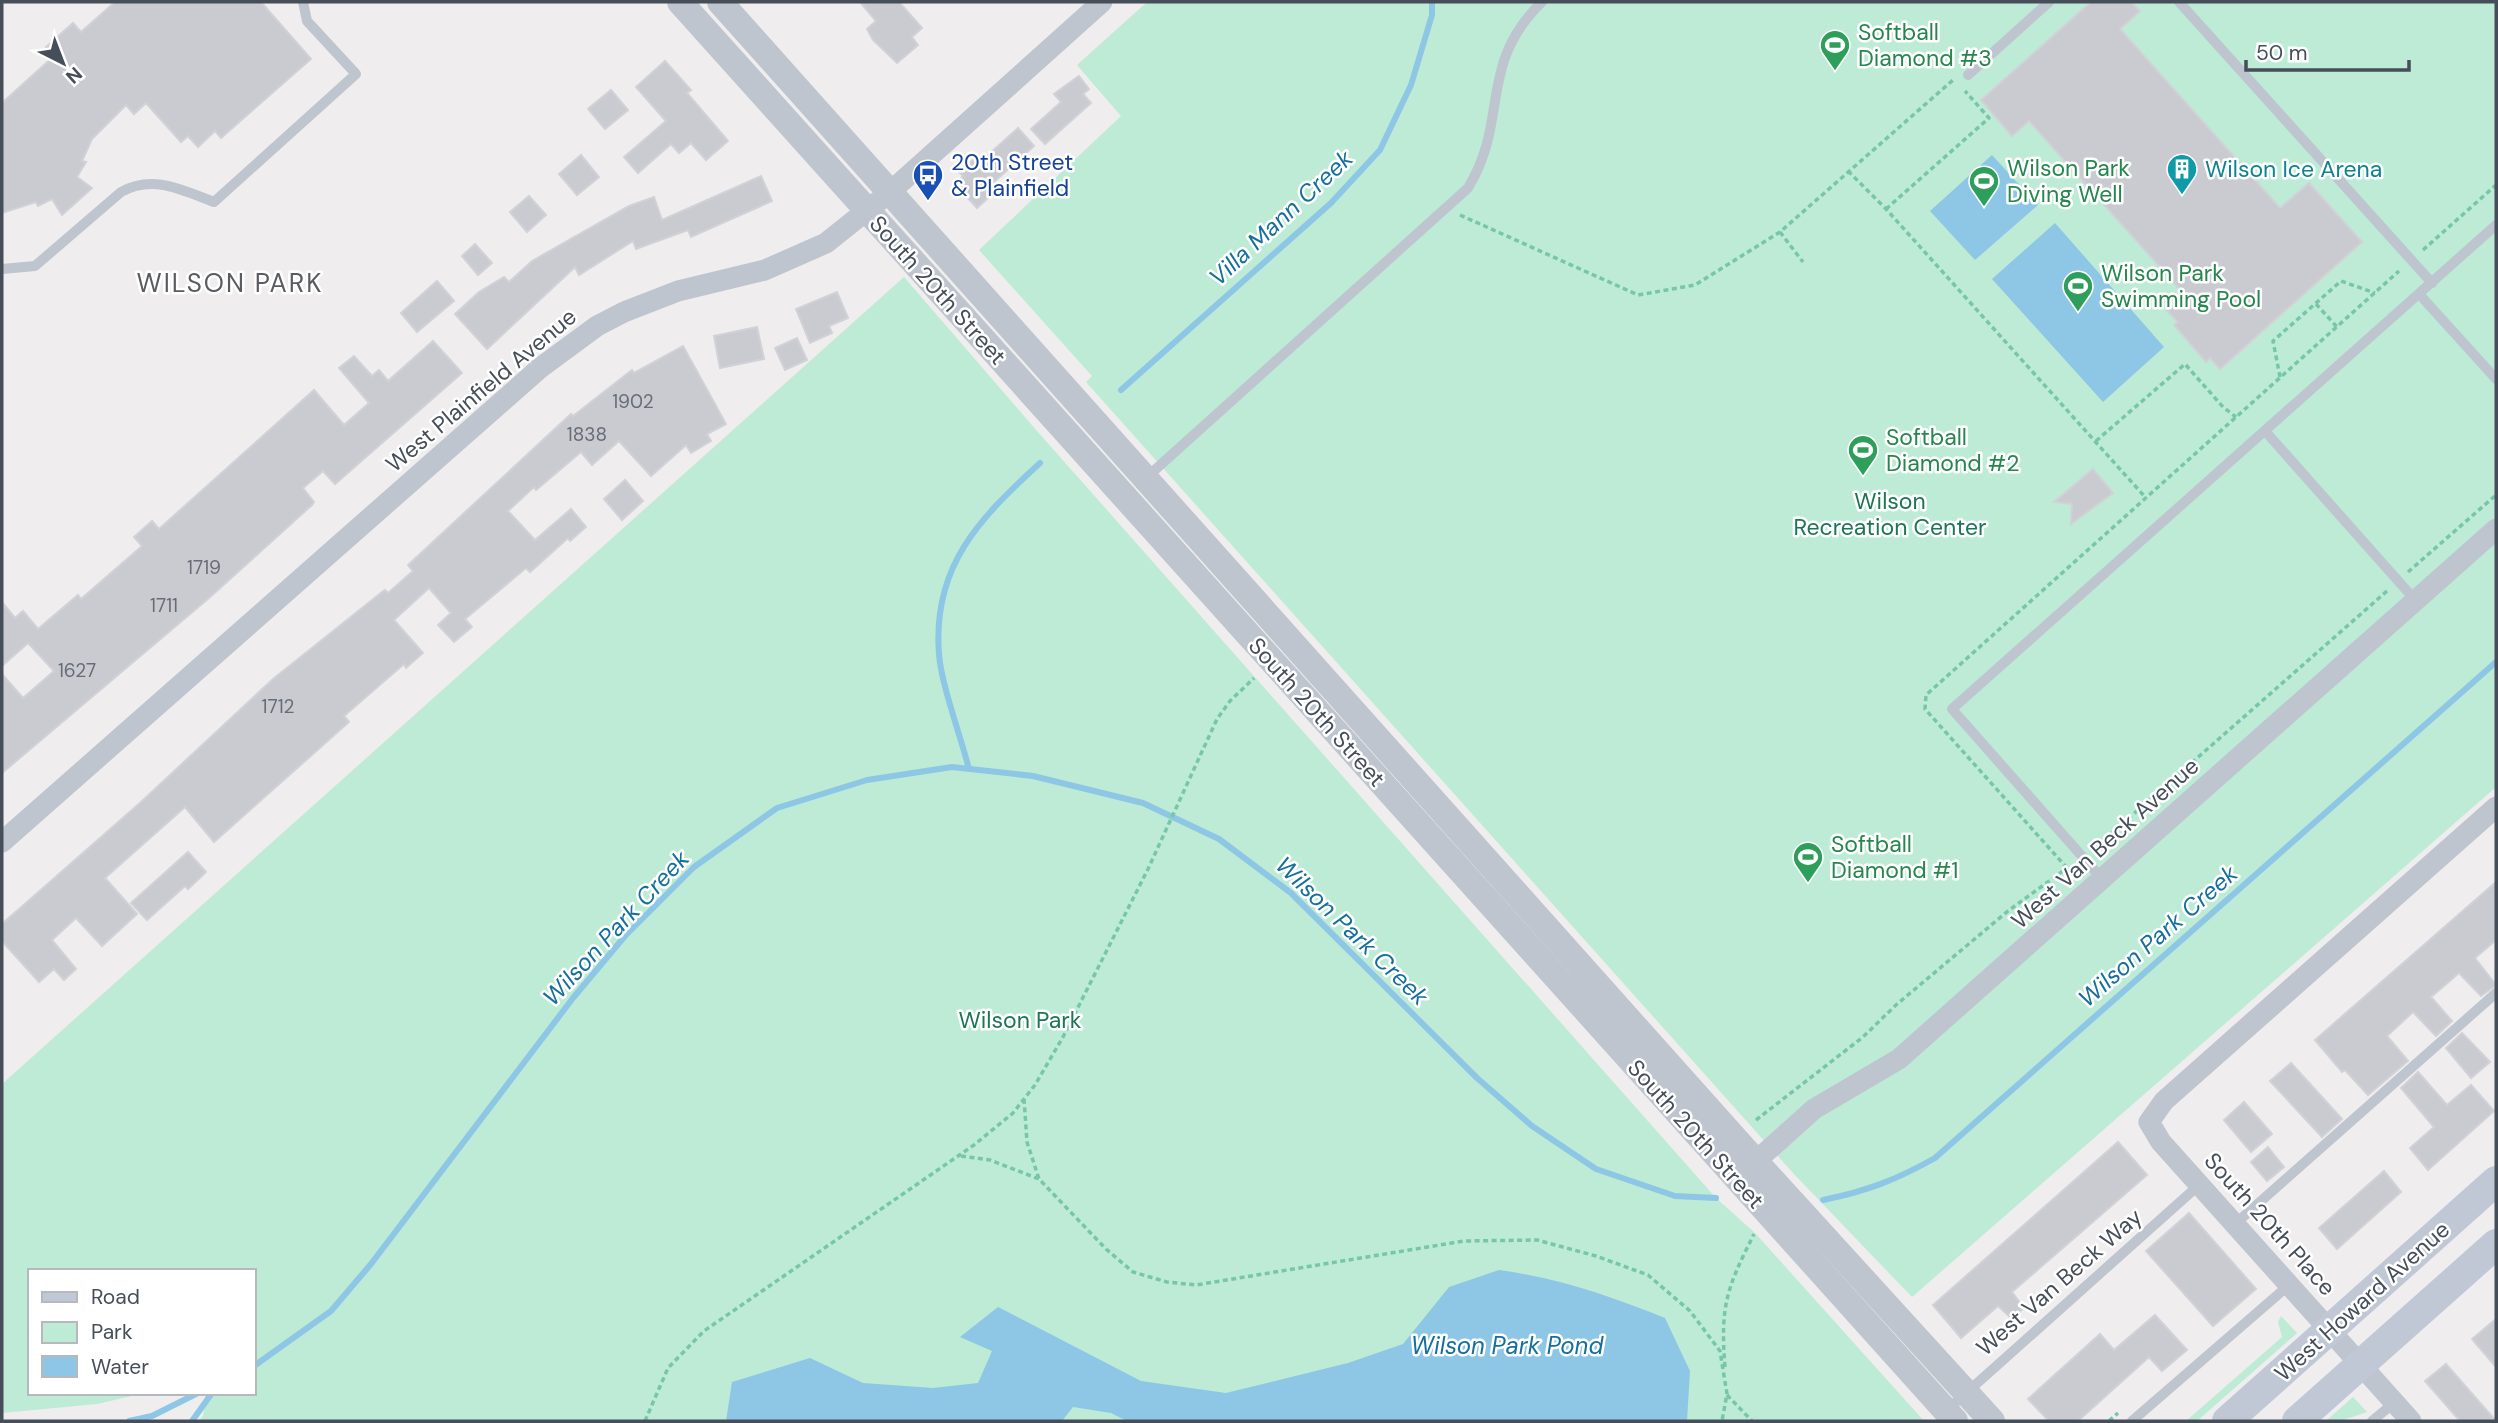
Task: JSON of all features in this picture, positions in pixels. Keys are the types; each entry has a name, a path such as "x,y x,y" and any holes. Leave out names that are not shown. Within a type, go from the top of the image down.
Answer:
{"main road":[{"name":"West Howard Avenue","path":"2227,1421 2496,1181"},
{"name":"West Howard Avenue","path":"2297,1421 2496,1244"}],"street":[{"name":"South 20th Street","path":"680,2 868,212 1134,488 1297,647 1753,1178"},
{"name":"South 20th Street","path":"720,2 890,192 1134,488 1276,666 1834,1265 1992,1421"},
{"name":"West Plainfield Avenue","path":"2,842 540,368 597,326 678,291 765,271 826,243 868,212 1102,2"},
{"name":"West Van Beck Avenue","path":"1753,1178 1814,1109 1899,1059 2104,880 2496,529"},
{"name":"South 20th Place","path":"2412,1421 2161,1142 2149,1122 2164,1101 2496,807"},
{"name":"South 20th Street","path":"1834,1265 1951,1416"}],"lane":[{"path":"2,269 35,266 121,192 135,184 161,183 214,202 356,75 307,21 303,2"},
{"path":"1134,488 1468,187 1483,163 1491,138 1496,79 1506,49 1521,23 1542,2"},
{"path":"1968,75 2049,2"},
{"path":"2179,2 2432,283"},
{"path":"2104,880 1952,709 2496,225"},
{"path":"2419,294 2496,379"},
{"path":"2264,431 2416,601"},
{"path":"1276,666 1297,647"},
{"path":"2235,1224 2496,993"},
{"name":"West Van Beck Way","path":"1951,1416 1966,1393 2199,1185"},
{"path":"2132,1421 2289,1285"},
{"path":"2372,1421 2395,1402"}],"path":[{"path":"1445,208 1637,295 1695,285 1780,232 1955,79 1968,75"},
{"path":"1886,209 1989,118 1955,79"},
{"path":"1849,171 2146,498"},
{"path":"1780,232 1802,262"},
{"path":"2281,378 2273,341 2341,281 2375,293"},
{"path":"2316,304 2337,327"},
{"path":"2096,441 2185,364 2223,407 2236,417"},
{"path":"1756,1120 1863,1037 1896,1005 2008,911 2083,856 2496,495"},
{"path":"645,1421 668,1368 704,1331 959,1156 1013,1113 1063,1037 1148,869 1204,746 1230,701 1252,679 1276,666"},
{"path":"1024,1098 1027,1142 1040,1179 1106,1249 1133,1272 1167,1282 1196,1285 1464,1241 1536,1240 1596,1256 1648,1275 1690,1311 1720,1350 1727,1394 1752,1421"},
{"path":"959,1156 990,1160 1040,1179"},
{"path":"1722,1421 1727,1394 1722,1322 1734,1275 1755,1233"}],"green space":[{"name":"Wilson Recreation Center","path":"1147,2 2496,2 2496,787 1912,1297 1793,1173 1086,382 1092,376 979,250 1121,116 1077,65"},
{"name":"Wilson Park","path":"904,277 1716,1198 1755,1233 1924,1421 199,1421 203,1416 206,1395 256,1395 256,1269 28,1269 28,1395 136,1395 97,1404 2,1413 2,1084"},
{"path":"2281,1316 2297,1333 2197,1421 2186,1421 2282,1337 2278,1322"},
{"path":"2353,1397 2367,1412 2340,1421 2326,1421"}],"water":[{"name":"Wilson Park Diving Well","path":"1992,155 2038,205 1975,260 1930,211"},
{"name":"Wilson Park Swimming Pool","path":"2055,223 2164,347 2103,402 1992,279"},
{"name":"Wilson Park Pond","path":"1499,1270 1584,1289 1665,1318 1690,1371 1687,1421 1127,1421 1111,1413 1073,1407 1062,1421 726,1421 732,1382 810,1358 863,1383 933,1388 978,1383 992,1351 960,1337 998,1307 1141,1381 1226,1393 1348,1363 1403,1344 1449,1287"}],"building":[{"path":"115,2 261,2 311,59 221,138 215,131 198,147 188,136 181,142 146,103 134,114 126,105 92,139 82,161 86,162 77,177 92,188 62,215 52,199 38,206 36,202 2,213 2,103 54,56 46,47 73,23 81,32"},
{"path":"860,2 899,2 922,28 912,37 918,45 897,63 873,40 867,29 876,21"},
{"name":"Wilson Ice Arena","path":"2091,2 2131,2 2140,11 2120,29 2280,208 2309,183 2362,242 2220,369 2210,358 2206,362 2174,325 2178,322 2167,311 2185,295 2029,121 2012,136 1981,100"},
{"path":"665,61 691,90 687,93 728,141 706,160 691,143 679,153 671,144 638,173 624,157 666,121 636,87"},
{"path":"1079,76 1089,89 1083,94 1091,103 1045,144 1031,129 1061,102 1054,94"},
{"path":"611,90 628,110 605,129 588,109"},
{"path":"1018,128 1034,146 994,182 999,188 977,208 955,184 963,176 959,172 975,158 979,163"},
{"path":"581,155 599,177 577,195 559,174"},
{"path":"761,176 772,201 691,237 688,230 636,249 633,241 579,275 575,267 487,349 455,314 479,292 504,277 509,282 532,261 629,206 654,197 662,220"},
{"path":"529,196 546,215 527,232 510,212"},
{"path":"475,244 492,263 478,275 462,256"},
{"path":"437,281 454,301 417,332 401,313"},
{"path":"837,292 848,318 829,326 832,333 810,343 796,309"},
{"path":"757,327 764,359 720,368 714,336"},
{"path":"797,338 807,360 785,370 775,348"},
{"path":"433,341 462,373 335,484 323,471 303,488 314,502 312,505 209,598 2,773 2,674 23,698 54,671 28,643 2,666 2,602 15,618 23,611 38,629 78,595 81,599 142,546 134,537 152,521 159,529 314,390 344,425 369,403 339,368 354,356 372,376 379,370 388,381"},
{"path":"683,346 726,424 707,434 711,441 691,453 686,445 651,476 619,441 592,465 581,452 536,490 534,487 508,511 535,540 571,509 586,527 570,541 568,538 530,572 526,568 465,619 472,627 454,642 438,625 451,613 429,588 394,620 423,653 406,668 404,664 344,716 349,722 214,842 185,807 105,878 137,914 102,946 76,918 52,940 76,969 64,980 54,969 39,982 2,941 2,924 141,802 273,679 382,592 385,590 388,593 413,571 408,565 571,414 573,416 632,370 634,373"},
{"path":"2093,469 2113,493 2071,524 2072,504 2054,502"},
{"path":"625,480 643,501 622,520 604,499"},
{"path":"188,852 206,872 188,889 185,886 147,920 131,903"},
{"path":"2496,882 2496,940 2475,958 2496,985 2481,996 2459,973 2431,997 2452,1021 2436,1036 2413,1012 2387,1036 2408,1061 2368,1095 2345,1070 2342,1072 2315,1040"},
{"path":"2462,1033 2490,1062 2471,1078 2446,1048"},
{"path":"2291,1063 2342,1119 2322,1137 2270,1081"},
{"path":"2418,1072 2447,1105 2471,1085 2494,1111 2428,1170 2410,1148 2434,1127 2401,1088"},
{"path":"2244,1102 2272,1134 2251,1152 2224,1120"},
{"path":"2118,1142 2147,1175 2012,1292 2024,1308 2011,1318 1998,1306 1961,1338 1933,1305"},
{"path":"2268,1147 2284,1167 2267,1181 2251,1162"},
{"path":"2384,1171 2401,1192 2337,1249 2319,1228"},
{"path":"2189,1213 2256,1289 2213,1326 2146,1251"},
{"path":"2155,1315 2187,1350 2162,1371 2149,1357 2078,1421 2049,1421 2028,1399 2100,1334 2114,1350"},
{"path":"2496,1319 2496,1367 2472,1339"},
{"path":"2446,1364 2496,1421 2460,1421 2425,1381"}],"waterway":[{"name":"Villa Mann Creek","path":"1121,390 1331,203 1380,150 1411,85 1432,15 1432,2"},
{"path":"969,769 947,695 939,654 943,595 952,569 980,524 1040,463"},
{"name":"Wilson Park Creek","path":"1823,1200 1881,1184 1935,1158 2496,662"},
{"name":"Wilson Park Creek","path":"256,1365 331,1311 371,1264 573,998 625,936 694,867 777,808 867,780 952,767 1033,776 1143,803 1219,839 1291,893 1477,1078 1532,1126 1596,1169 1675,1196 1716,1198"},
{"name":"Wilson Park Creek","path":"129,1421 152,1416 194,1395"},
{"path":"192,1421 211,1395"}],"place":[{"name":"Softball Diamond #3","path":"1835,72"},
{"name":"Wilson Ice Arena","path":"2182,196"},
{"name":"20th Street & Plainfield","path":"928,202"},
{"name":"Wilson Park Diving Well","path":"1984,208"},
{"name":"Wilson Park Swimming Pool","path":"2078,313"},
{"name":"Softball Diamond #2","path":"1863,477"},
{"name":"Softball Diamond #1","path":"1808,884"}],"district":[{"name":"WILSON PARK","path":"230,283"}]}
